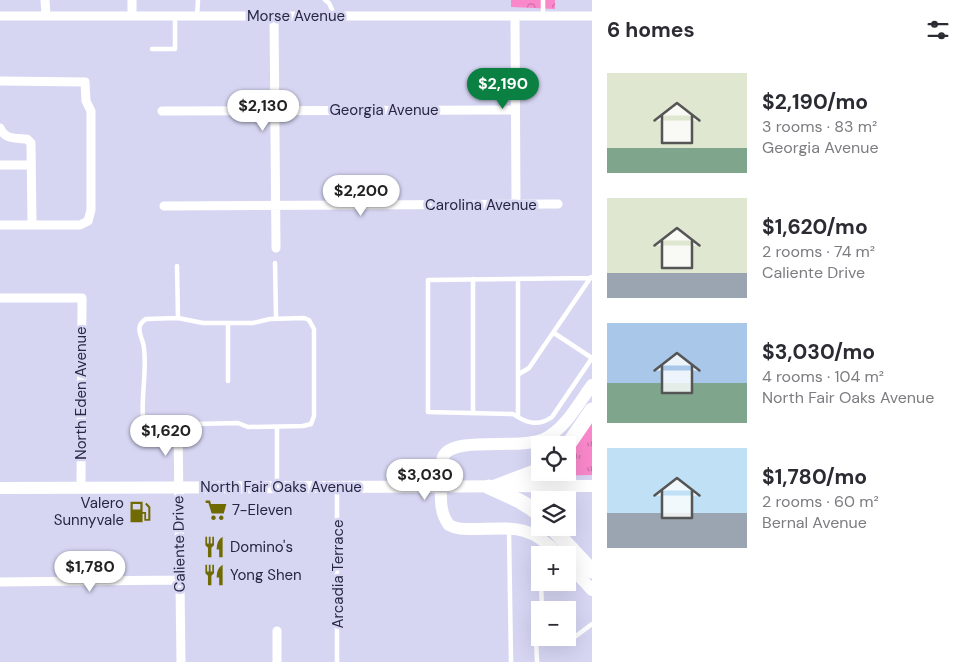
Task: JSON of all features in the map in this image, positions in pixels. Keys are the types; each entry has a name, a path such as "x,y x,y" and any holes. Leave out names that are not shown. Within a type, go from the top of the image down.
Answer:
{"highway":[{"path":"574,436 592,410"},
{"path":"492,487 531,473"},
{"path":"492,487 531,508"},
{"path":"559,536 592,571"}],"main road":[{"path":"550,546 525,530 509,528 460,529 449,525 441,511 443,458 449,449 467,444 524,444 542,439 562,426 592,385"},
{"name":"North Fair Oaks Avenue","path":"0,488 592,486"},
{"path":"576,577 592,590"}],"street":[{"path":"46,0 46,15"},
{"path":"132,0 132,16"},
{"name":"Morse Avenue","path":"0,16 592,16"},
{"path":"274,16 276,248"},
{"path":"515,16 516,204"},
{"path":"0,82 85,82 86,101 91,111 91,210 88,221 80,225 0,225"},
{"name":"Georgia Avenue","path":"162,110 515,110"},
{"path":"0,128 2,133 9,138 27,139 30,143 32,224"},
{"path":"0,166 31,164"},
{"name":"Carolina Avenue","path":"164,206 558,204"},
{"name":"North Eden Avenue","path":"0,298 82,298 81,488"},
{"name":"Caliente Drive","path":"178,427 181,662"},
{"path":"0,582 179,580"},
{"path":"277,631 277,662"}],"lane":[{"path":"325,0 329,2 335,16"},
{"path":"543,0 543,16"},
{"path":"198,1 198,16"},
{"path":"152,49 175,49 176,16"},
{"path":"275,262 276,318"},
{"path":"177,266 178,318"},
{"path":"554,334 592,358 552,417 546,421 524,422 513,414 428,412 428,280 591,277"},
{"path":"518,374 529,368 554,334 591,277"},
{"path":"473,279 473,413"},
{"path":"518,279 518,417"},
{"path":"178,318 197,323 228,323 253,323 276,318 304,318 309,320 314,329 313,421 308,426 248,427 238,424 202,424 178,427 149,426 143,419 144,347 139,330 140,325 146,319 178,318"},
{"path":"228,323 228,381"},
{"path":"277,426 277,487"},
{"name":"Arcadia Terrace","path":"337,487 338,662"},
{"path":"509,528 511,662"},
{"path":"576,636 592,624"},
{"path":"536,646 537,662"}],"green space":[{"path":"511,0 555,0 555,9 511,7"},
{"path":"592,414 592,475 576,475 576,437"}],"place":[{"name":"7-Eleven","path":"216,510"},
{"name":"Valero Sunnyvale","path":"140,512"},
{"name":"Domino's","path":"214,547"},
{"name":"Yong Shen","path":"214,575"}]}
